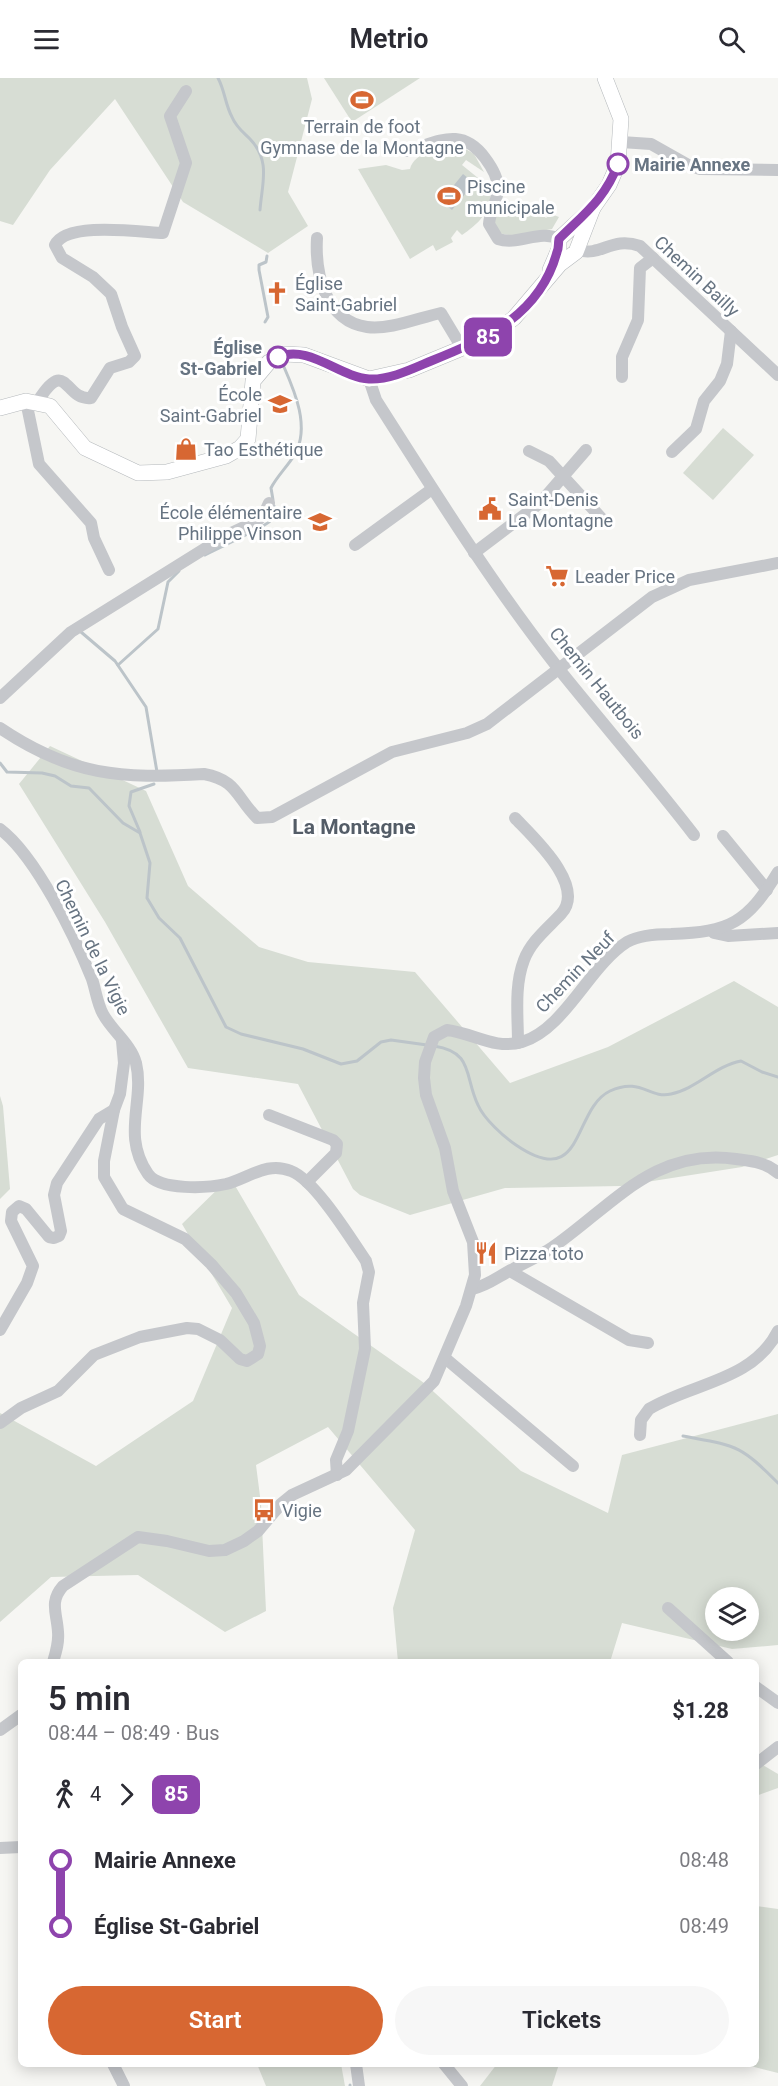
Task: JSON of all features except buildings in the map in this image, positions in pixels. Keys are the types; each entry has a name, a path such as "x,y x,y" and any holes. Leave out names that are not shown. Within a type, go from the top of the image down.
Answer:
{"main road":[{"path":"0,408 32,401 50,406 73,436 90,451 129,470 156,473 226,456 245,444 252,423 253,381 263,366 275,358 288,354 304,355 369,379 409,370 502,328 523,309 545,281 615,173 621,142 621,119 605,78"}],"street":[{"path":"109,570 94,538 91,523 39,464 32,401 50,383 58,380 66,383 82,397 91,398 110,368 129,362 135,356 111,294 93,277 62,258 55,245 62,236 99,230 163,233 186,163 170,116 186,91"},
{"name":"Chemin Bailly","path":"407,151 451,138 462,138 471,143 490,166 498,186 489,224 498,239 515,241 549,235 588,252 627,242 640,246 731,331 775,366"},
{"path":"621,142 651,144 690,166 700,169 778,170"},
{"path":"317,238 317,266 321,286 331,303 347,318 360,325 375,327 441,313 462,348"},
{"path":"622,377 622,357 638,320 640,268 653,258"},
{"path":"672,452 696,429 704,401 720,381 727,364 731,331"},
{"name":"Chemin Hautbois","path":"369,379 376,400 474,553 558,668 642,766 694,834"},
{"path":"474,553 536,507 586,450"},
{"path":"529,451 549,461 604,521"},
{"path":"355,545 432,489"},
{"path":"0,698 71,632 225,536 258,521 269,503"},
{"path":"0,728 55,759 98,772 135,777 204,774 215,776 232,784 256,818 265,819 282,814 392,752 467,733 487,724 630,612 670,588 689,580 778,563"},
{"path":"54,1659 58,1640 53,1603 55,1595 63,1586 138,1537 167,1540 209,1551 225,1550 258,1531 280,1504 292,1495 337,1475 355,1462 427,1390 439,1374 472,1289 475,1259 473,1242 453,1191 445,1148 426,1095 425,1062 434,1037 447,1030 501,1044 518,1043 518,987 524,957 534,942 564,911 568,893 563,875 547,852 515,818"},
{"name":"Chemin de la Vigie","path":"0,829 12,838 49,894 92,980 101,1011 132,1053 136,1065 134,1134 139,1158 150,1177 169,1185 204,1187 227,1183 270,1167 292,1171 307,1182 366,1261 369,1272 363,1303 365,1349 348,1431 336,1460 337,1475"},
{"path":"723,836 767,890"},
{"name":"Chemin Neuf","path":"518,1043 546,1028 614,953 629,941 660,934 711,932 736,922 750,911 778,872"},
{"path":"711,932 728,936 778,933"},
{"path":"0,1423 21,1408 58,1391 94,1355 140,1337 188,1328 198,1329 220,1340 240,1359 247,1360 258,1354 260,1346 254,1323 236,1293 211,1264 184,1239 123,1209 104,1177 104,1161 114,1110 120,1094 124,1063 122,1040"},
{"path":"0,1330 27,1283 33,1266 11,1221 12,1212 19,1206 26,1209 49,1237 59,1236 61,1231 54,1195 57,1183 99,1119 114,1110"},
{"path":"269,1115 333,1140 337,1144 336,1153 307,1182"},
{"path":"472,1289 485,1285 551,1248 629,1187 654,1171 674,1163 694,1158 725,1157 756,1162 778,1173"},
{"path":"510,1271 629,1340 648,1343"},
{"path":"640,1436 641,1420 649,1408 751,1364 767,1350 778,1331"},
{"path":"446,1358 573,1466"},
{"path":"668,1608 725,1659"},
{"path":"759,1690 778,1703"},
{"path":"0,1730 18,1717"},
{"path":"759,1762 778,1747"},
{"path":"0,1848 18,1847"},
{"path":"114,2067 123,2086"},
{"path":"356,2067 359,2086"},
{"path":"446,2067 462,2086"}],"shaded area":[{"path":"0,78 307,78 312,99 288,192 308,226 268,253 183,202 115,99 50,170 13,225 0,221"},
{"name":"Terrain de foot Gymnase de la Montagne","path":"324,78 420,78 352,122"},
{"path":"459,145 474,154 484,172 466,160 462,165 483,182 491,193 488,207 482,218 468,231 462,235 457,230 451,238 453,242 436,251 433,245 410,259 358,169 386,165 402,170 410,169 417,158 423,154"},
{"path":"463,174 474,183 452,210 441,201"},
{"path":"507,201 523,206 529,203 546,218 551,214 559,217 552,229 514,236 498,233 493,223 500,205"},
{"path":"723,428 754,455 713,500 683,473"},
{"path":"50,746 146,791 188,886 259,947 308,962 415,972 510,1083 608,1047 734,981 778,1007 778,1155 742,1167 621,1186 505,1188 410,1215 360,1195 353,1189 298,1084 188,1068 105,922 19,784"},
{"path":"0,1096 3,1106 10,1189 0,1199"},
{"path":"230,1177 299,1295 424,1383 521,1471 608,1513 622,1455 778,1414 778,1645 732,1649 622,1623 611,1659 398,1659 393,1608 415,1530 328,1427 256,1465 261,1504 266,1611 225,1632 138,1575 51,1577 0,1622 0,1413 96,1466 193,1401 232,1308 182,1224"},
{"path":"759,1763 778,1774 778,1788 759,1795"},
{"path":"759,1906 778,1909 778,2073 755,2067 759,2067"},
{"path":"258,2067 342,2067 345,2086 266,2086"},
{"path":"495,2067 558,2067 552,2086 480,2086"}],"waterway":[{"path":"218,78 234,121 257,147 261,156 264,173 260,210"},
{"path":"265,322 268,317 259,265 266,262 267,256"},
{"path":"273,500 271,488 295,454 301,433 299,410 284,367"},
{"path":"205,555 267,524 272,518 274,506"},
{"path":"118,665 158,629 168,582 179,571"},
{"path":"81,632 115,661 146,707 157,772"},
{"path":"0,763 7,772 42,773 55,776 71,786 89,788 123,823 140,833 150,863 147,898 159,918 180,938 226,1027 241,1034 303,1049 341,1064 357,1061 381,1042 391,1040 427,1045"},
{"path":"140,832 129,806 131,792 154,784"},
{"path":"434,1046 447,1049 462,1060 478,1105 500,1133 538,1157 554,1159 566,1153 575,1142 598,1100 610,1091 630,1086 657,1094 671,1094 741,1061 778,1077"},
{"path":"683,1436 736,1449 754,1461 778,1483"}],"bus line":[{"name":"85","path":"278,357 292,353 304,355 369,379 409,370 489,337 523,309 545,281 559,249 559,239 593,208 609,185 618,164"}],"place":[{"name":"Terrain de foot Gymnase de la Montagne","path":"362,100"},
{"name":"Mairie Annexe","path":"618,164"},
{"name":"Piscine municipale","path":"449,196"},
{"name":"Église Saint-Gabriel","path":"277,293"},
{"name":"Église St-Gabriel","path":"278,357"},
{"name":"École Saint-Gabriel","path":"280,404"},
{"name":"Tao Esthétique","path":"186,449"},
{"name":"Saint-Denis La Montagne","path":"490,509"},
{"name":"École élémentaire Philippe Vinson","path":"320,522"},
{"name":"Leader Price","path":"557,576"},
{"name":"Pizza toto","path":"486,1253"},
{"name":"Vigie","path":"264,1510"}],"district":[{"name":"La Montagne","path":"354,827"}]}
